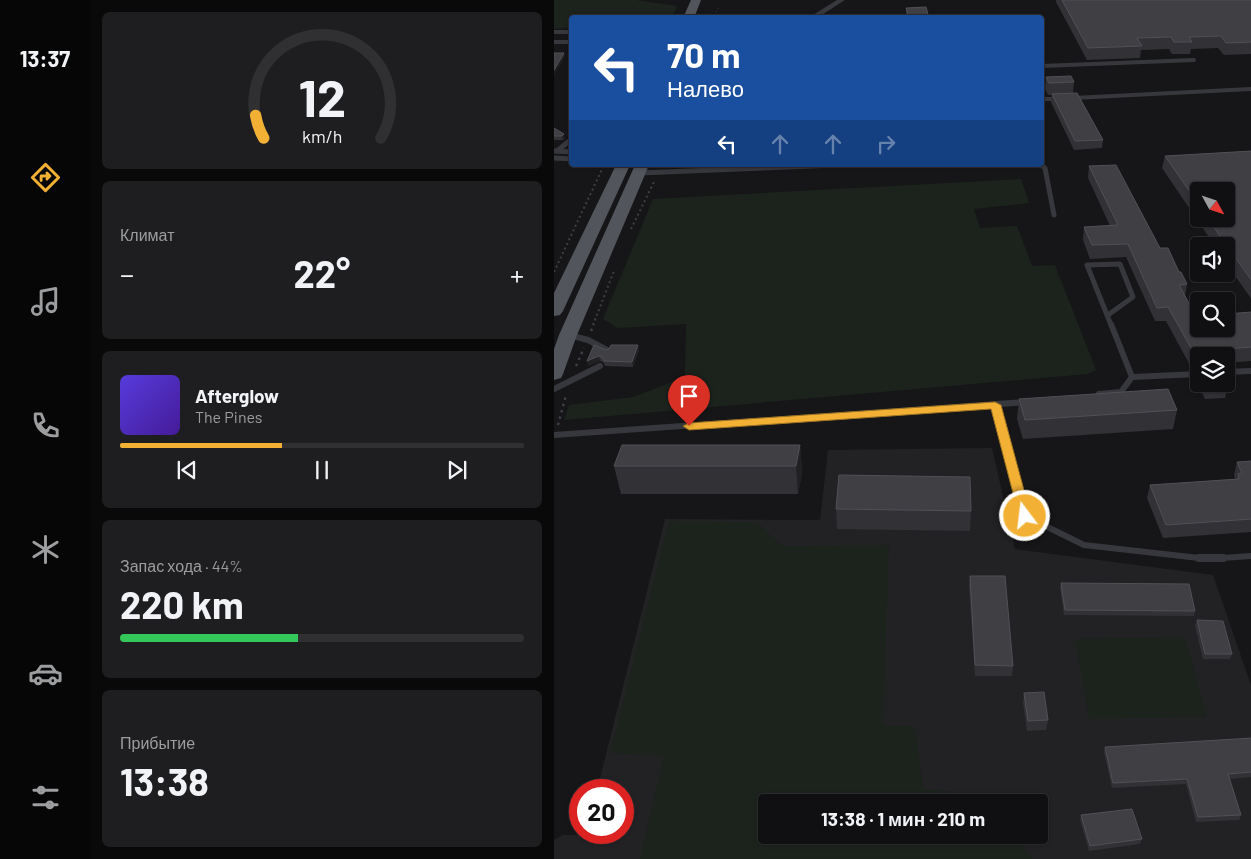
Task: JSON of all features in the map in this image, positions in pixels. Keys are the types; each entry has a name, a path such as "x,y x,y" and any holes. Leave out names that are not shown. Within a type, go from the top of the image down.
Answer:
{"main road":[{"path":"689,15 696,0"},
{"path":"708,0 708,15"},
{"path":"554,311 622,167"},
{"path":"554,374 568,334 641,169"},
{"path":"584,247 586,252 592,254 602,250 609,243"},
{"path":"566,287 581,280 588,283 590,287"}],"street":[{"path":"816,15 842,0"}],"lane":[{"path":"554,32 569,32"},
{"path":"554,42 569,42"},
{"path":"1044,66 1194,60"},
{"path":"1069,98 1251,89"},
{"path":"1044,99 1060,99"},
{"path":"556,151 569,140"},
{"path":"556,151 569,152"},
{"path":"554,158 569,158"},
{"path":"641,169 658,172 787,167"},
{"path":"1044,167 1054,215"},
{"path":"1108,315 1133,297 1120,264 1087,265 1132,377"},
{"path":"568,334 588,340 607,350"},
{"path":"554,389 600,366"},
{"path":"1235,372 1251,371"},
{"path":"1132,377 1190,374"},
{"path":"1092,395 1121,392 1132,377"},
{"path":"554,435 1034,401"},
{"path":"995,405 1025,516 1084,545 1208,558 1251,556"}],"path":[{"path":"708,15 719,7"},
{"path":"554,272 603,167"},
{"path":"631,230 658,172"},
{"path":"554,435 570,382 616,265"}],"shaded area":[{"path":"554,0 636,0 677,6 673,15 569,15 569,28 554,29"},
{"path":"1021,179 1029,203 974,209 980,228 1017,226 1032,266 1055,265 1096,370 1087,374 564,420 569,405 633,397 685,377 686,324 618,328 603,319 653,199"},
{"path":"992,448 1015,549 1213,575 1251,685 1251,859 554,859 554,840 563,835 569,835 569,844 634,844 634,779 600,779 665,519 820,520 828,450"},
{"path":"669,521 757,522 782,546 889,545 883,726 915,726 923,789 978,794 758,794 758,844 1020,844 1032,859 640,859 664,756 610,753"},
{"path":"1185,637 1207,717 1089,719 1075,639"}],"building":[{"path":"1062,0 1252,0 1252,42 1226,43 1221,36 1189,37 1192,42 1174,42 1171,37 1137,38 1142,46 1088,48"},
{"path":"926,7 928,15 908,15 906,8"},
{"path":"554,53 564,53 554,70"},
{"path":"1071,76 1074,82 1049,83 1046,77"},
{"path":"1077,93 1103,140 1075,141 1052,94"},
{"path":"554,128 564,134 562,136 554,136"},
{"path":"1252,151 1252,281 1235,257 1235,237 1221,237 1214,228 1235,228 1235,182 1190,182 1190,192 1165,156"},
{"path":"1116,165 1160,248 1168,248 1187,284 1179,285 1190,305 1190,337 1235,337 1235,313 1252,312 1252,347 1190,347 1168,307 1157,308 1128,244 1092,245 1084,227 1118,225 1089,166"},
{"path":"594,345 606,350 611,345 638,345 632,362 604,361 599,356 587,361"},
{"path":"1168,389 1177,410 1025,420 1019,399"},
{"path":"622,445 800,445 796,466 614,466"},
{"path":"1252,461 1252,519 1166,525 1150,485 1239,479 1238,474 1242,473 1237,462"},
{"path":"839,475 970,477 971,511 836,509"},
{"path":"970,576 1005,576 1013,666 975,665"},
{"path":"1061,583 1189,584 1195,611 1065,610"},
{"path":"1197,620 1223,621 1232,654 1205,654"},
{"path":"1044,692 1048,720 1028,721 1024,693"},
{"path":"1252,738 1252,772 1228,774 1241,815 1198,817 1187,779 1113,783 1105,747"},
{"path":"1132,809 1142,839 1090,846 1081,815"}],"route":[{"path":"689,426 995,405 1025,516"}]}
